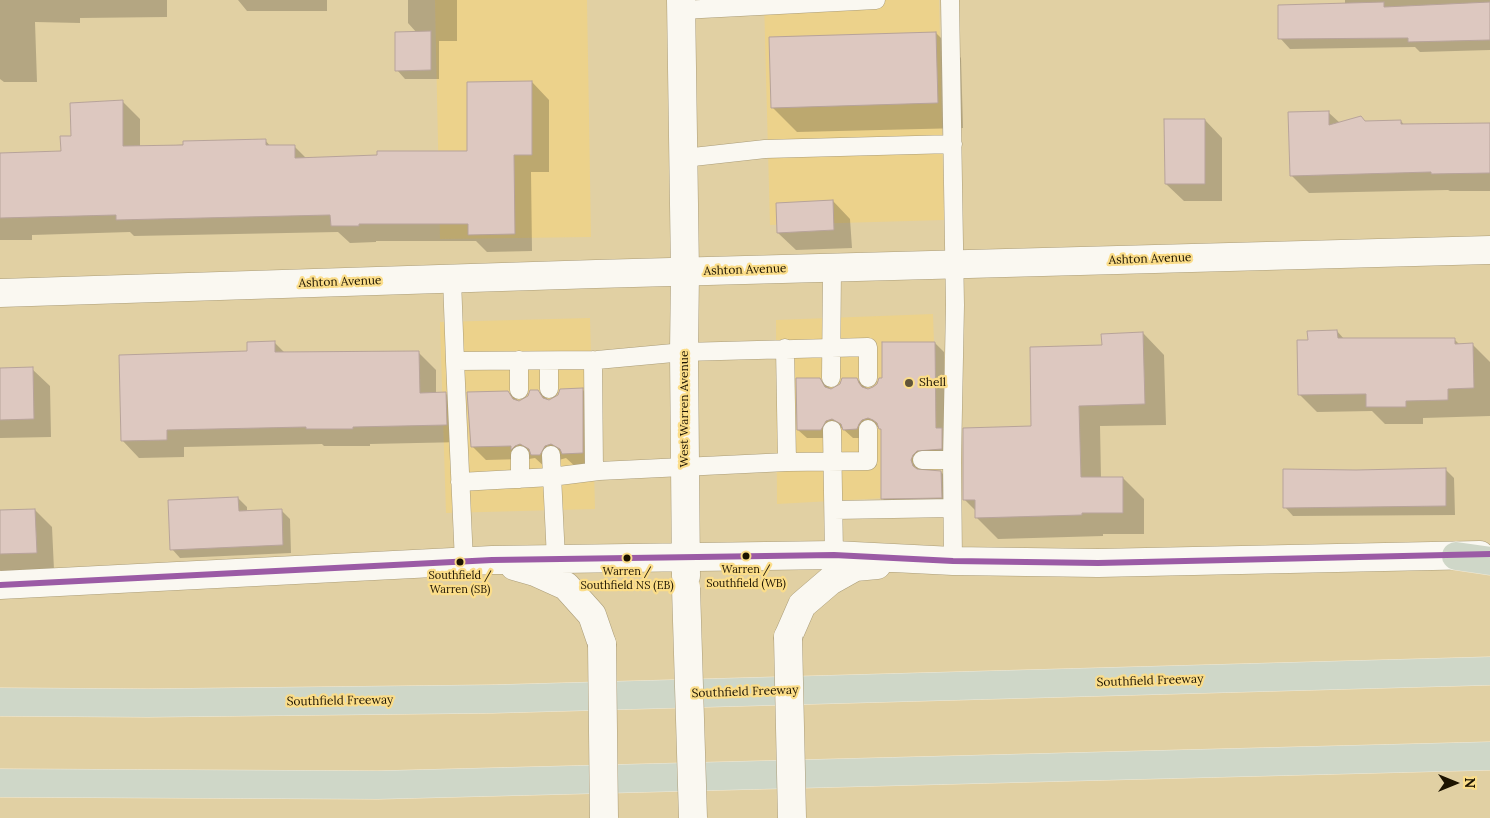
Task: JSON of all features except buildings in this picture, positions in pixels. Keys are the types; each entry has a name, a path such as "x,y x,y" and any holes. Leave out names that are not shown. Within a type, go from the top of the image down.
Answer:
{"highway":[{"path":"1456,556 1490,561"},
{"name":"Southfield Freeway","path":"0,702 148,703 493,699 1490,671"},
{"path":"0,783 378,785 1490,756"}],"main road":[{"name":"West Warren Avenue","path":"682,5 685,272 685,557 693,818"},
{"name":"Ashton Avenue","path":"0,292 1490,250"},
{"path":"0,585 492,560 834,555 953,561 1098,563 1490,554"},
{"path":"792,818 788,637 802,605 830,581 855,568 921,559"},
{"path":"492,560 535,572 566,586 592,615 602,644 604,818"}],"lane":[{"path":"682,5 876,0"},
{"path":"950,0 954,265 953,561"},
{"path":"684,158 765,149 953,144"},
{"path":"832,268 832,378"},
{"path":"452,279 464,562"},
{"path":"455,361 593,360 684,352 868,346 868,378"},
{"path":"785,348 787,462"},
{"path":"519,360 519,390"},
{"path":"593,360 594,471"},
{"path":"549,361 549,389"},
{"path":"460,482 685,466 874,461 868,429"},
{"path":"832,430 834,555"},
{"path":"551,454 556,559"},
{"path":"520,456 520,479"},
{"path":"922,460 952,460"},
{"path":"834,510 952,508"}],"shaded area":[{"path":"435,0 587,0 591,237 440,239"},
{"path":"764,0 939,0 944,220 770,225"},
{"path":"933,314 939,495 777,504 776,320"},
{"path":"590,318 595,509 446,513 440,322"}],"transit line":[{"path":"0,585 492,560 834,555 953,561 1098,563 1490,554"}],"place":[{"name":"Shell","path":"909,383"},
{"name":"Warren / Southfield (WB)","path":"746,556"},
{"name":"Warren / Southfield NS (EB)","path":"627,558"},
{"name":"Southfield / Warren (SB)","path":"460,562"}]}
